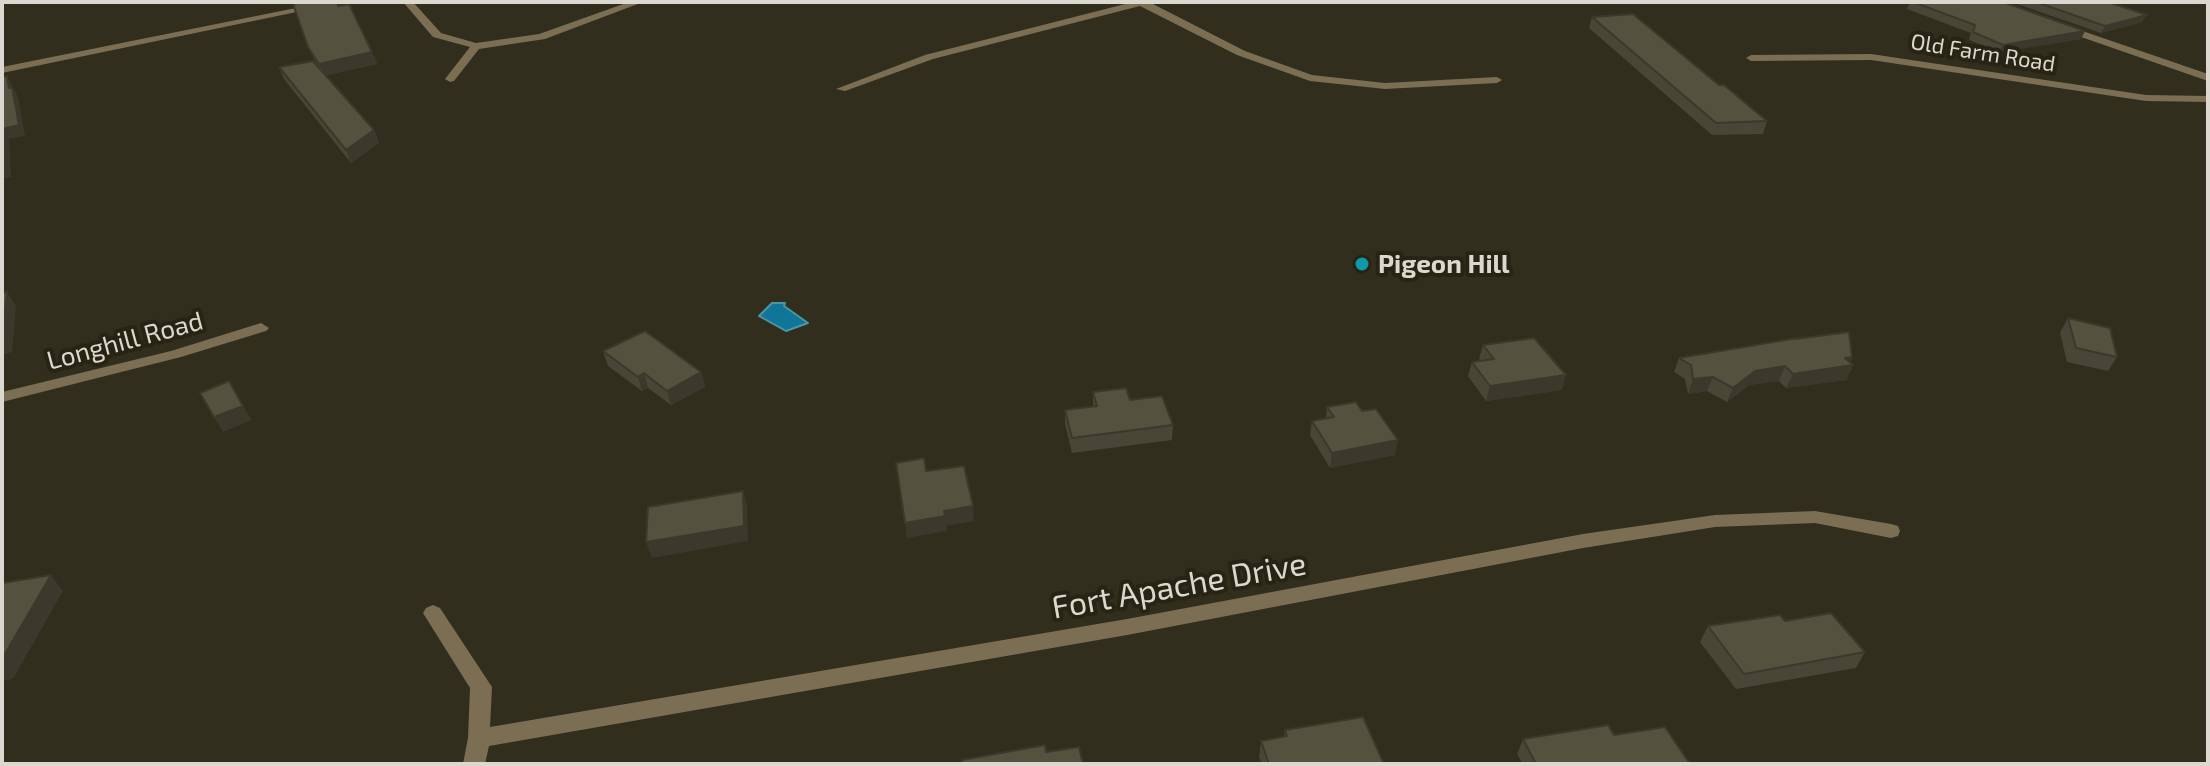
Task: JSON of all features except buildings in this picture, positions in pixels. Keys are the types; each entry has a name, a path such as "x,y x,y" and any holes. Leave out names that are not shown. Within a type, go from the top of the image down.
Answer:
{"street":[{"path":"2,70 340,2"},
{"path":"408,2 437,35 476,46 541,37 638,2"},
{"path":"841,89 929,57 1143,2 1241,53 1310,78 1385,86 1497,80"},
{"path":"2050,22 2208,78"},
{"path":"450,79 476,46"},
{"name":"Old Farm Road","path":"1751,58 1871,57 2146,98 2208,99"},
{"name":"Longhill Road","path":"2,397 176,354 261,328"},
{"name":"Fort Apache Drive","path":"479,738 1127,627 1583,541 1715,521 1815,517 1891,531"},
{"path":"433,613 481,687 479,738 474,764"}],"water":[{"path":"772,303 785,303 784,306 808,323 786,331 759,316"}],"place":[{"name":"Pigeon Hill","path":"1362,264"}]}
